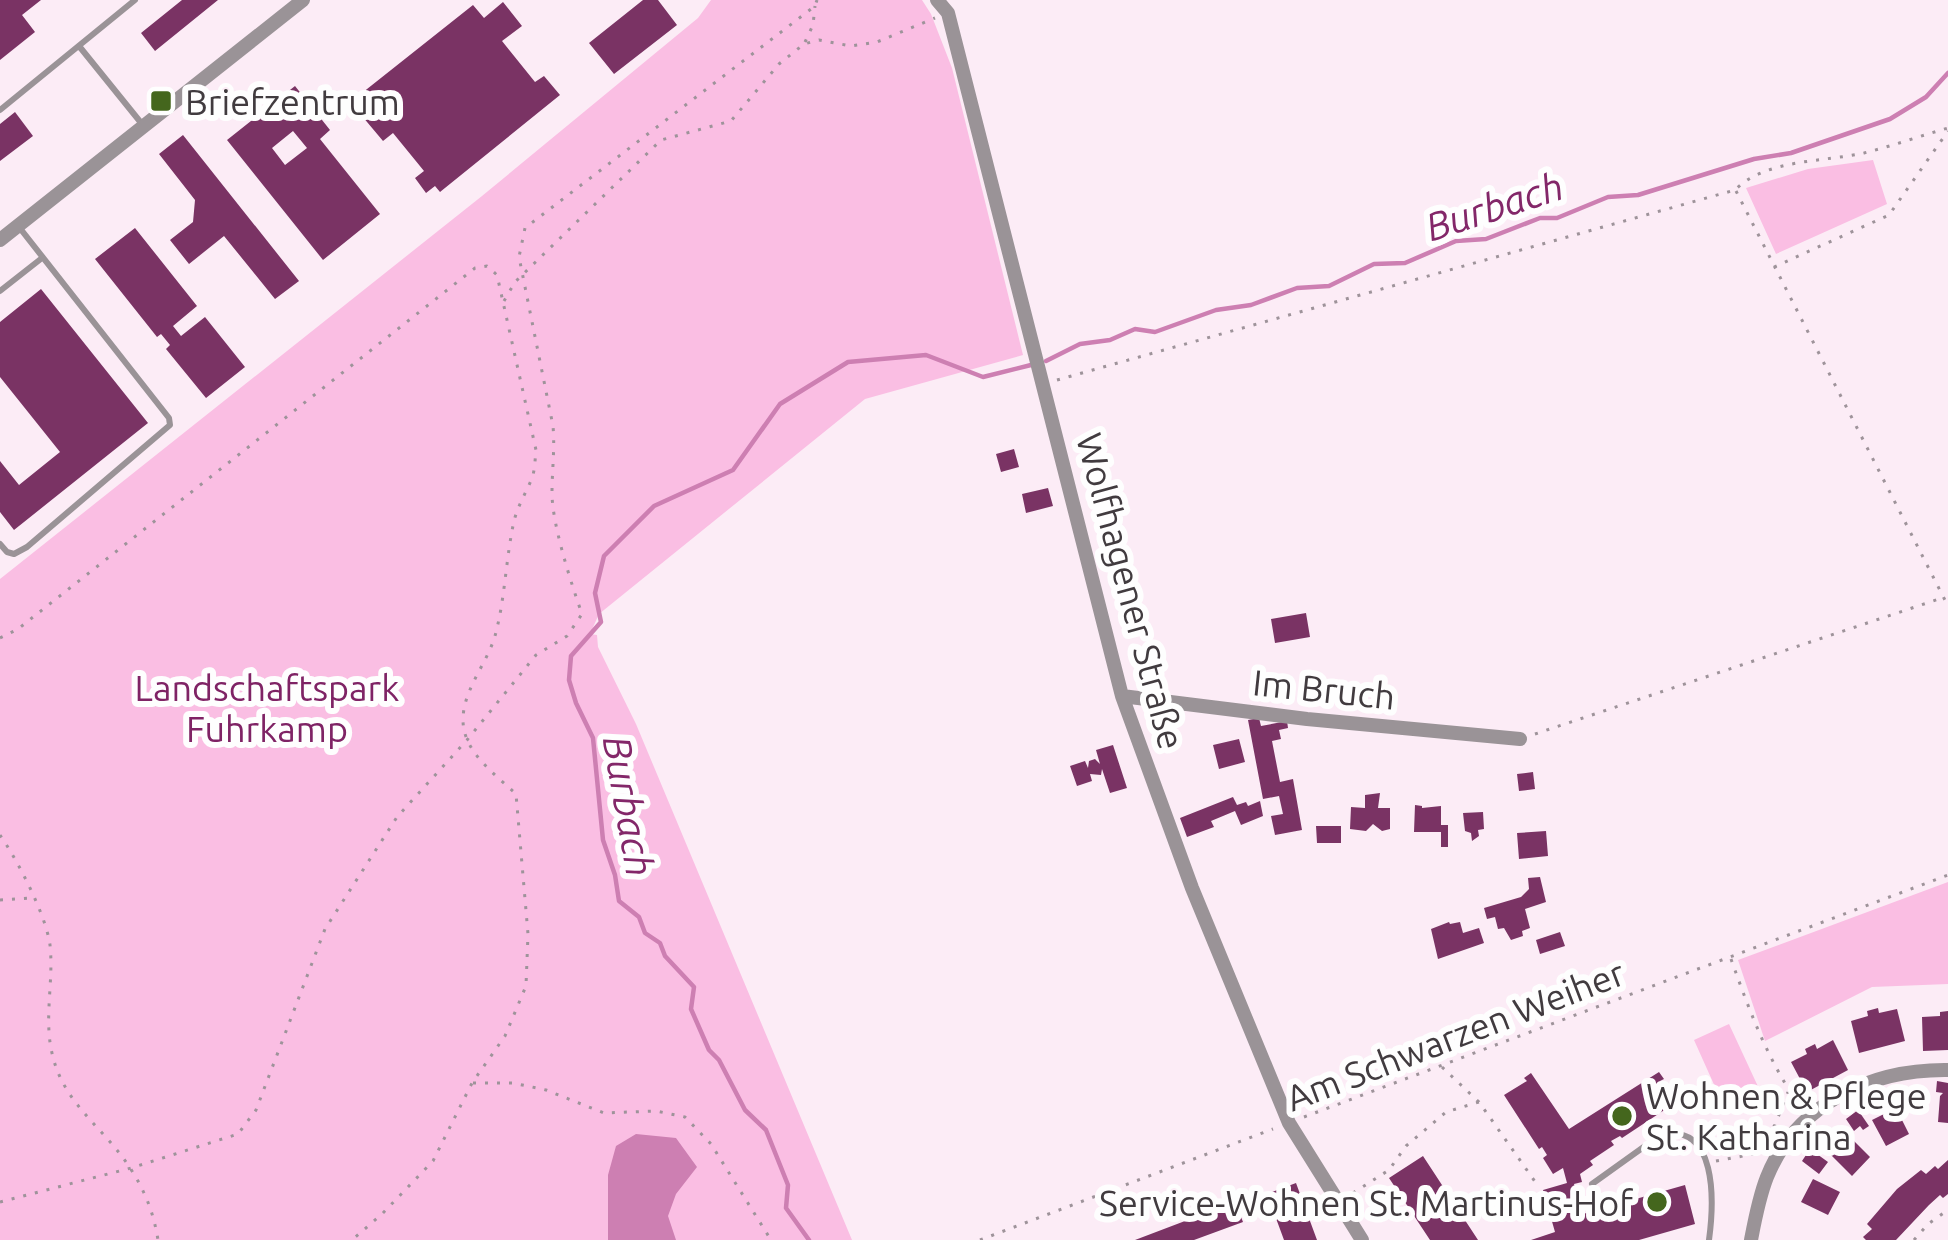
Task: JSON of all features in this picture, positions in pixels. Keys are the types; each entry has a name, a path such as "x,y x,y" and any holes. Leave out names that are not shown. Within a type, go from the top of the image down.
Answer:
{"street":[{"path":"0,240 303,0"},
{"name":"Wolfhagener Straße","path":"942,6 1122,696 1192,888 1289,1123 1362,1240"},
{"name":"Im Bruch","path":"1122,696 1520,739"},
{"path":"1751,1240 1768,1175 1787,1140 1809,1119 1837,1096 1888,1074 1948,1070"}],"lane":[{"path":"0,110 135,0"},
{"path":"79,46 142,124"},
{"path":"0,544 14,554 27,547 170,424 17,226"},
{"path":"0,291 42,258"},
{"path":"1592,1184 1659,1136 1672,1132 1688,1136 1708,1158 1709,1240"}],"path":[{"path":"804,44 816,3"},
{"path":"0,1202 238,1134 256,1110 325,929 398,817 536,655 567,636 581,614 551,497 554,426 519,257 525,228 816,3"},
{"path":"503,302 515,282 661,140 731,121 779,64 804,44 877,42 942,6"},
{"path":"1044,384 1735,190 1743,182 1795,161 1870,152 1948,129"},
{"path":"1773,268 1889,214 1948,129"},
{"path":"1735,190 1948,606"},
{"path":"0,638 475,268 488,266 496,275 536,450 532,477 515,515 496,632 467,694 463,720 467,740 484,764 516,794 528,934 526,986 505,1036 472,1084 433,1161 352,1240"},
{"path":"1520,739 1944,598"},
{"path":"0,835 23,875 50,943 52,1056 68,1096 131,1168 153,1213 158,1240"},
{"name":"Am Schwarzen Weiher","path":"980,1240 1948,875"},
{"path":"0,900 33,898"},
{"path":"1731,957 1760,1038 1809,1119"},
{"path":"1441,1066 1480,1102 1536,1183"},
{"path":"472,1084 513,1083 546,1090 604,1113 656,1111 685,1117 711,1144 771,1240"},
{"path":"1708,1158 1715,1162 1754,1154 1775,1125 1789,1090"},
{"path":"1339,1203 1389,1170 1406,1146 1446,1112 1480,1102"},
{"path":"1914,1240 1948,1210"}],"green space":[{"name":"Landschaftspark Fuhrkamp","path":"711,0 922,0 952,68 1023,355 865,399 599,614 590,634 597,635 598,647 636,724 852,1240 0,1240 0,579 482,196 698,18"},
{"path":"1873,160 1887,204 1776,254 1746,188 1808,169"},
{"path":"1948,882 1948,984 1872,987 1765,1041 1738,960"},
{"path":"1729,1024 1761,1093 1725,1109 1694,1040"}],"shaded area":[{"path":"636,1134 676,1138 697,1167 676,1194 668,1216 676,1240 608,1240 608,1175 616,1146"}],"building":[{"path":"0,0 41,0 22,15 35,32 0,60"},
{"path":"182,0 218,0 155,51 141,33"},
{"path":"643,0 658,0 677,25 614,74 589,43"},
{"path":"503,2 522,26 502,41 535,82 544,76 560,95 440,192 435,186 426,193 415,178 424,171 393,133 383,141 362,116 373,107 362,93 473,5 484,18"},
{"path":"295,86 330,130 320,139 380,214 323,260 227,140","holes":["293,131 307,148 285,165 272,148"]},
{"path":"15,112 33,136 0,161 0,124"},
{"path":"183,135 299,281 275,299 224,236 189,264 170,240 193,222 195,200 159,154"},
{"path":"135,228 197,306 173,326 181,336 205,317 245,367 206,398 166,349 170,345 161,334 157,337 95,259"},
{"path":"41,289 148,423 14,530 0,512 0,461 19,485 60,452 0,377 0,322"},
{"path":"1014,449 1019,467 1001,472 996,454"},
{"path":"1048,488 1053,506 1026,513 1022,494"},
{"path":"1306,613 1310,637 1275,643 1271,619"},
{"path":"1259,718 1261,726 1287,721 1288,728 1279,730 1281,739 1272,741 1280,782 1293,779 1302,830 1275,835 1271,816 1283,814 1279,796 1263,799 1248,720"},
{"path":"1239,739 1245,762 1219,769 1213,745"},
{"path":"1113,745 1127,788 1110,793 1102,769 1101,775 1090,774 1092,781 1077,786 1070,766 1085,761 1088,768 1095,759 1100,764 1096,750"},
{"path":"1533,772 1535,789 1519,791 1517,774"},
{"path":"1380,793 1378,808 1390,808 1390,829 1382,831 1373,824 1366,831 1350,829 1351,807 1365,808 1365,795"},
{"path":"1233,797 1237,805 1260,801 1263,816 1241,825 1235,811 1211,821 1214,827 1187,837 1180,818"},
{"path":"1415,805 1441,806 1441,825 1448,825 1448,847 1441,847 1441,832 1414,832"},
{"path":"1483,812 1484,829 1472,841 1471,833 1465,831 1463,813"},
{"path":"1316,826 1341,826 1341,843 1317,843"},
{"path":"1546,831 1548,856 1519,859 1517,833"},
{"path":"1540,877 1546,902 1525,909 1530,928 1511,940 1504,928 1498,929 1495,917 1487,919 1484,908 1521,897 1529,889 1528,878"},
{"path":"1460,922 1463,933 1479,928 1484,943 1438,959 1431,929"},
{"path":"1560,932 1565,946 1540,954 1536,940"},
{"path":"1878,1008 1879,1013 1897,1009 1905,1041 1859,1053 1851,1021"},
{"path":"1948,1011 1948,1050 1923,1051 1922,1017"},
{"path":"1833,1040 1848,1070 1807,1092 1791,1062 1807,1054 1805,1049 1815,1044 1817,1049"},
{"path":"1659,1072 1675,1103 1611,1141 1614,1145 1590,1161 1593,1165 1580,1174 1582,1182 1574,1184 1583,1214 1685,1185 1695,1224 1639,1240 1531,1240 1555,1232 1543,1190 1567,1183 1563,1168 1553,1174 1543,1158 1547,1155 1504,1095 1527,1081 1524,1078 1531,1073 1569,1129"},
{"path":"1937,1081 1948,1083 1948,1123 1938,1122 1943,1093 1936,1092"},
{"path":"1896,1108 1909,1134 1886,1146 1872,1120"},
{"path":"1858,1110 1869,1126 1854,1131 1846,1119"},
{"path":"1849,1136 1870,1157 1852,1176 1831,1155"},
{"path":"1810,1149 1828,1162 1819,1174 1802,1161"},
{"path":"1423,1156 1478,1240 1430,1240 1389,1178"},
{"path":"1948,1160 1948,1194 1940,1195 1896,1240 1863,1237 1872,1229 1867,1224 1897,1189 1921,1170 1926,1174"},
{"path":"1813,1179 1840,1192 1828,1215 1801,1202"},
{"path":"1296,1183 1317,1240 1284,1240 1267,1194"},
{"path":"1235,1202 1243,1222 1194,1240 1135,1240"}],"waterway":[{"name":"Burbach","path":"1046,361 1080,344 1110,340 1135,329 1155,332 1297,288 1329,286 1374,264 1405,263 1456,241 1486,239 1608,197 1638,195 1754,159 1791,153 1890,119 1926,97 1948,73"},
{"name":"Burbach","path":"809,1240 786,1208 788,1185 766,1130 745,1110 709,1050 691,1009 694,987 665,956 660,943 645,933 639,917 619,901 603,840 593,738 569,680 571,656 601,622 595,593 604,556 654,506 733,470 780,404 848,362 926,355 983,377 1031,365"}],"place":[{"name":"Briefzentrum","path":"161,101"},
{"name":"Wohnen & Pflege St. Katharina","path":"1622,1116"},
{"name":"Service-Wohnen St. Martinus-Hof","path":"1657,1202"}]}
